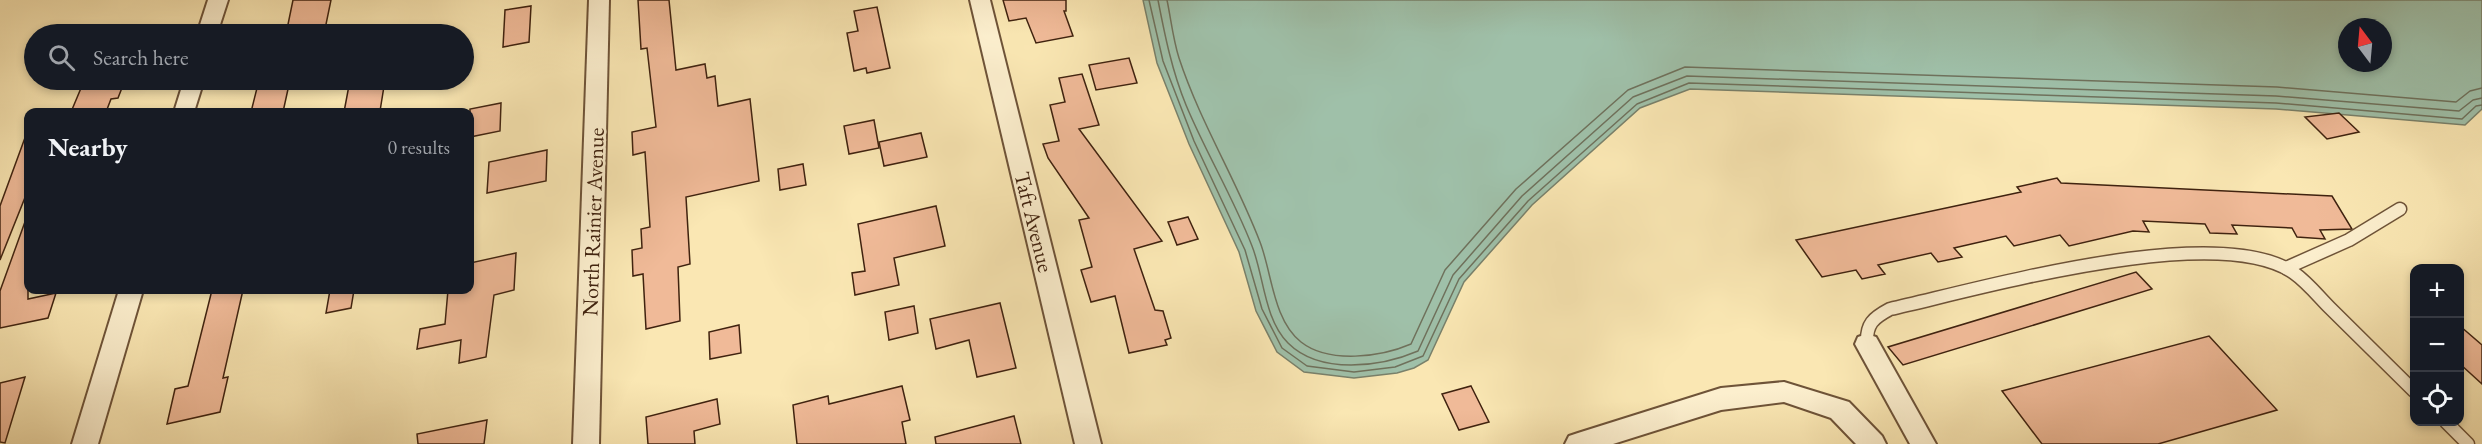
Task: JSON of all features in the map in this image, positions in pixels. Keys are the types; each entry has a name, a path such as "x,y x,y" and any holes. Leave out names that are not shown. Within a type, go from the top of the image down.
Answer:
{"street":[{"path":"210,24 218,0"},
{"name":"North Rainier Avenue","path":"586,444 599,0"},
{"name":"Taft Avenue","path":"980,0 1088,444"},
{"path":"185,108 191,90"},
{"path":"85,444 130,294"},
{"path":"1867,344 1923,444"},
{"path":"1578,444 1721,399 1784,392 1840,410 1873,444"}],"lane":[{"path":"2286,268 2349,240 2400,209"},
{"path":"1867,344 1866,329 1869,321 1890,309 2120,258 2167,254 2231,256 2277,264 2286,268 2308,285 2410,386"},
{"path":"2450,426 2469,444"}],"water":[{"path":"1143,0 2482,0 2482,109 2465,125 2276,109 1690,89 1640,108 1532,205 1464,282 1428,360 1414,368 1397,373 1354,378 1304,372 1277,352 1256,311 1239,252 1189,144 1157,63"}],"building":[{"path":"293,0 331,0 326,24 288,24"},
{"path":"638,0 669,0 676,70 705,64 707,78 715,76 718,106 750,99 759,181 686,197 690,264 678,267 680,321 646,329 643,274 633,276 632,250 642,248 641,229 650,227 645,152 633,155 632,132 656,127 647,48 641,49"},
{"path":"1003,0 1066,0 1066,11 1064,11 1073,36 1036,43 1026,18 1009,21"},
{"path":"531,6 529,42 503,47 505,10"},
{"path":"877,7 890,68 867,73 866,68 854,71 847,33 858,31 854,11"},
{"path":"1129,58 1137,83 1096,90 1089,65"},
{"path":"1082,74 1099,125 1079,129 1162,241 1134,249 1155,310 1163,311 1171,338 1165,340 1167,345 1129,353 1115,296 1091,302 1081,270 1092,267 1079,220 1089,218 1048,158 1043,144 1059,141 1050,105 1065,102 1059,78"},
{"path":"80,90 121,90 118,98 111,99 108,108 73,108"},
{"path":"256,90 288,90 284,108 252,108"},
{"path":"348,90 383,90 380,108 345,108"},
{"path":"501,103 500,131 474,136 474,108"},
{"path":"2339,113 2359,132 2327,139 2305,117"},
{"path":"874,120 879,148 849,154 844,126"},
{"path":"921,133 927,157 884,166 879,142"},
{"path":"24,140 24,200 0,260 0,206"},
{"path":"547,150 546,181 487,193 489,162"},
{"path":"803,164 806,185 780,190 778,169"},
{"path":"2057,178 2061,183 2332,196 2352,229 2320,230 2325,239 2297,237 2292,228 2232,225 2237,234 2210,233 2205,224 2143,221 2149,232 2133,231 2069,246 2060,235 2014,246 2006,236 1954,248 1962,257 1938,262 1931,253 1878,265 1885,274 1862,279 1856,270 1822,277 1796,240 2021,192 2017,187"},
{"path":"936,206 945,246 894,258 899,285 855,295 852,273 865,271 858,224"},
{"path":"1188,217 1198,239 1177,245 1168,222"},
{"path":"24,225 24,294 28,294 28,299 56,294 48,318 0,328 0,291"},
{"path":"516,253 514,290 494,295 486,357 459,363 461,340 417,349 420,329 445,324 448,294 474,294 474,262"},
{"path":"2136,272 2152,289 1903,365 1888,347"},
{"path":"211,294 242,294 223,378 228,377 220,412 167,424 175,389 188,386"},
{"path":"329,294 353,294 351,308 326,313"},
{"path":"1000,303 1016,368 977,377 969,340 936,349 930,319"},
{"path":"914,306 918,333 889,340 885,312"},
{"path":"739,325 741,353 710,359 709,332"},
{"path":"2464,329 2482,345 2482,384 2464,368"},
{"path":"2209,336 2277,410 2158,444 2042,444 2002,391"},
{"path":"25,377 5,443 0,442 0,383"},
{"path":"902,386 910,420 902,422 906,444 797,444 793,405 828,396 829,404"},
{"path":"1471,386 1489,422 1459,430 1442,394"},
{"path":"717,399 720,424 694,431 695,444 648,444 646,417"},
{"path":"1014,416 1021,444 936,444 935,437"},
{"path":"487,420 484,444 418,444 417,434"}]}
